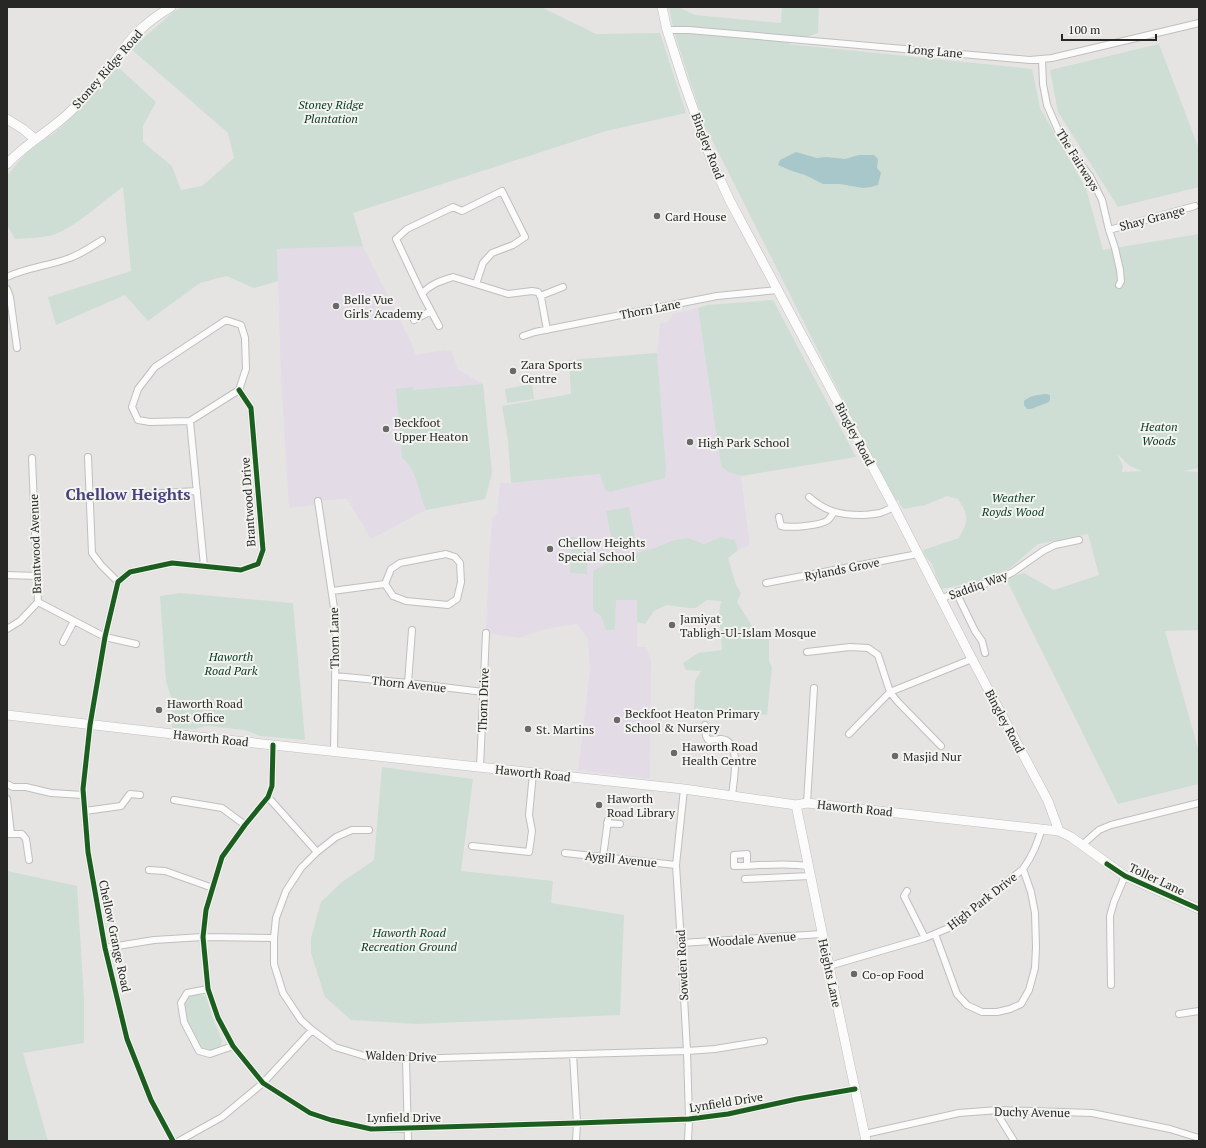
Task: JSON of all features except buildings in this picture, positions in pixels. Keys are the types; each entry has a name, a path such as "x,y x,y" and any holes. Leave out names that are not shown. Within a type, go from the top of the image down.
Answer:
{"main road":[{"name":"Stoney Ridge Road","path":"7,164 18,152 49,130 74,108 101,78 120,52 140,29 155,16 171,7"},
{"name":"Bingley Road","path":"662,7 667,30 683,80 712,162 730,201 894,507 972,659 1048,801 1059,831"},
{"path":"7,119 35,139"},
{"name":"Haworth Road","path":"7,715 334,752 684,788 796,805 807,803 1059,831"},
{"name":"Heights Lane","path":"796,805 866,1138"},
{"name":"Toller Lane","path":"1059,831 1071,837 1125,876 1199,909"}],"street":[{"name":"Long Lane","path":"667,30 684,29 1030,60 1052,58 1199,23"},
{"name":"The Fairways","path":"1042,59 1043,84 1047,105 1058,130 1090,176 1102,200 1108,230 1115,248 1120,270 1121,281 1119,285"},
{"path":"439,326 396,239 407,229 453,207 462,211 502,190 525,237 513,245 492,253 483,263 476,284"},
{"name":"Shay Grange","path":"1108,230 1195,206"},
{"path":"7,277 19,272 67,259 81,253 102,240"},
{"path":"422,294 428,287 453,278 508,294 532,291 538,292 547,330"},
{"path":"540,296 563,287"},
{"path":"7,289 10,297 17,348"},
{"name":"Thorn Lane","path":"523,336 535,332 717,296 778,290"},
{"path":"414,320 431,311"},
{"path":"226,320 241,325 244,338 246,369 239,390 190,421 150,422 138,420 132,407 138,389 155,367 226,320"},
{"name":"Brantwood Drive","path":"118,582 130,572 172,563 241,570 258,564 262,550 251,408 239,390"},
{"path":"190,421 204,566"},
{"path":"88,456 92,553 101,565 118,582 105,637 90,725"},
{"name":"Brantwood Avenue","path":"32,458 38,602 105,637 136,644"},
{"path":"146,494 197,491"},
{"path":"808,497 817,504 834,512 849,515 868,515 880,513 894,507"},
{"name":"Thorn Lane","path":"318,501 336,621 334,752"},
{"path":"779,517 781,526 801,526 828,520 834,512"},
{"name":"Saddiq Way","path":"941,599 956,592 1002,578 1043,551 1055,545 1079,540"},
{"path":"446,554 455,557 460,563 461,582 457,599 448,605 406,601 393,596 385,584 391,569 400,563 446,554"},
{"name":"Rylands Grove","path":"766,583 918,554"},
{"path":"7,575 37,576"},
{"path":"332,591 385,584"},
{"path":"956,592 975,631 982,641 985,653"},
{"path":"7,629 20,621 38,602"},
{"path":"63,642 74,621"},
{"path":"408,683 412,630"},
{"name":"Thorn Drive","path":"480,767 486,633"},
{"path":"808,652 850,647 868,648 878,655 890,692 941,746"},
{"path":"849,734 890,692 972,659"},
{"name":"Thorn Avenue","path":"335,676 484,692"},
{"path":"807,803 814,688"},
{"name":"Chellow Grange Road","path":"90,725 83,795 88,852 105,948 127,1039 151,1100 173,1141"},
{"path":"705,725 708,740 707,747"},
{"path":"708,740 722,739 729,742 733,748 736,758 732,796"},
{"name":"Lynfield Drive","path":"273,745 272,786 268,797 245,825 222,858 206,910 203,937 208,989 218,1018 233,1046 262,1083 310,1113 331,1120 370,1129 577,1124 689,1119 728,1114 797,1099 855,1089"},
{"path":"472,846 529,852 532,831 529,816 533,773"},
{"path":"7,787 26,787 51,794 83,795"},
{"name":"Sowden Road","path":"684,788 676,865 682,944 687,1051 689,1119 688,1141"},
{"path":"85,811 121,806 130,794 140,795"},
{"path":"268,797 317,852"},
{"path":"7,799 9,834 22,834 26,839 29,860"},
{"path":"174,800 222,808 245,825"},
{"path":"1082,845 1099,830 1112,825 1199,803"},
{"path":"603,857 607,822 620,824"},
{"name":"High Park Drive","path":"829,966 925,938 951,927 1023,869 1031,858 1042,828"},
{"name":"Walden Drive","path":"369,830 352,830 336,837 317,852 301,868 286,891 276,918 274,964 283,993 301,1020 336,1047 368,1057 406,1059 687,1051 716,1049 764,1041"},
{"name":"Aygill Avenue","path":"565,853 676,865"},
{"path":"747,866 793,864 808,866"},
{"path":"935,934 957,994 967,1005 982,1012 997,1012 1010,1009 1021,1004 1029,990 1033,976 1036,948 1035,913 1031,892 1023,869"},
{"path":"149,870 165,871 213,888"},
{"path":"745,878 810,876"},
{"path":"1111,985 1110,916 1125,876"},
{"path":"907,891 904,896 925,938"},
{"name":"Woodale Avenue","path":"682,944 822,934"},
{"path":"105,948 154,940 203,937 274,938"},
{"path":"208,989 187,993 181,1003 184,1022 198,1051 210,1054 233,1046"},
{"path":"1179,1014 1199,1011"},
{"path":"179,1141 222,1117 262,1083 312,1030"},
{"path":"573,1054 577,1124 576,1141"},
{"path":"406,1059 408,1141"},
{"path":"998,1110 998,1115 1014,1141"},
{"name":"Duchy Avenue","path":"866,1138 960,1113 998,1110 1092,1113 1170,1129 1199,1138"}],"shaded area":[{"name":"Beckfoot Upper Heaton","path":"363,246 414,348 415,355 445,350 452,352 458,369 483,384 492,473 485,499 426,510 371,539 347,499 314,501 314,505 289,508 281,378 277,249"},
{"path":"698,308 714,418 728,472 741,476 750,545 738,550 735,540 721,537 704,544 688,538 674,540 654,548 601,616 606,630 615,630 616,600 638,600 637,647 646,647 651,660 650,779 578,770 590,670 588,639 577,624 545,629 519,638 486,633 492,518 497,514 500,483 600,474 605,490 660,402 657,353 660,324 669,321 673,314"}],"green space":[{"name":"Stoney Ridge Plantation","path":"182,7 541,7 596,34 660,33 686,113 606,131 353,213 363,246 277,249 278,281 254,288 226,276 200,283 148,321 125,295 56,325 48,297 131,271 123,187 78,222 58,233 45,237 15,239 7,225 7,176 29,149 42,139 52,135 69,120 117,66 156,102 143,126 143,142 172,166 181,190 202,186 234,158 228,133 131,49 172,13"},
{"path":"669,7 678,7 695,15 781,23 782,7 819,7 818,33 788,44 1032,69 1040,108 1086,188 1103,250 1199,234 1199,468 1182,471 1199,472 1199,630 1165,631 1199,752 1199,784 1118,804 1006,579 1024,573 1054,590 1099,575 1088,534 1038,544 1009,569 985,580 942,589 940,587 932,564 923,550 959,538 965,527 966,514 958,499 947,496 925,505 904,509 899,503 899,500 894,501 704,124 674,32","holes":["1117,454 1130,466 1142,471 1122,472 1123,466"]},
{"path":"1159,44 1199,149 1199,187 1118,207 1058,112 1050,70"},
{"path":"773,300 856,457 741,476 728,472 721,466 698,308 707,305"},
{"path":"657,353 666,469 665,478 610,492 605,490 600,474 511,483 508,440 502,406 571,394 569,360"},
{"path":"483,384 492,473 485,499 426,510 415,475 402,458 396,389 413,387 413,390"},
{"path":"532,384 534,399 507,403 505,389"},
{"path":"629,507 636,544 613,548 606,511"},
{"path":"571,537 588,538 587,574 570,573"},
{"path":"721,537 735,540 738,550 728,558 736,585 741,593 737,602 752,626 753,632 769,633 769,661 772,667 767,715 694,709 695,681 701,671 686,670 683,663 698,653 722,650 719,614 721,601 707,600 696,608 667,605 654,611 645,624 637,622 637,600 616,600 615,630 606,630 601,616 593,610 593,571 616,559 654,548 674,540 688,538 704,544"},
{"name":"Haworth Road Park","path":"180,593 293,603 305,740 260,736 245,730 207,726 195,729 172,728 172,700 166,681 160,596"},
{"name":"Haworth Road Recreation Ground","path":"382,767 473,779 461,871 553,881 551,903 624,915 620,1015 417,1024 351,1020 325,997 311,953 311,938 321,902 342,882 374,860"},
{"path":"7,871 77,886 84,999 84,1043 23,1053 48,1141 7,1141"},
{"path":"197,994 206,996 222,1041 220,1047 209,1051 200,1049 188,1021 184,1004 189,996"}],"water":[{"path":"796,152 817,158 826,157 845,159 859,155 874,155 878,159 877,168 881,173 878,185 863,188 840,184 823,184 805,175 778,165 780,160"},
{"path":"1046,394 1050,395 1049,402 1031,409 1027,409 1024,405 1024,401 1029,398"}],"cycle path":[{"path":"173,1141 151,1100 127,1039 105,948 88,852 83,789 90,725 105,637 118,582 130,572 172,563 241,570 258,564 263,550 251,408 239,390"},
{"path":"273,745 272,786 268,797 245,825 222,857 206,910 203,937 208,989 218,1018 233,1046 263,1083 310,1113 331,1120 371,1129 689,1119 728,1114 797,1099 855,1089"},
{"path":"1107,864 1125,876 1199,909"}],"place":[{"name":"Card House","path":"657,216"},
{"name":"Belle Vue Girls' Academy","path":"336,306"},
{"name":"Zara Sports Centre","path":"513,371"},
{"name":"Beckfoot Upper Heaton","path":"386,429"},
{"name":"High Park School","path":"690,442"},
{"name":"Chellow Heights Special School","path":"550,549"},
{"name":"Jamiyat Tabligh-Ul-Islam Mosque","path":"672,625"},
{"name":"Haworth Road Post Office","path":"159,710"},
{"name":"Beckfoot Heaton Primary School & Nursery","path":"617,720"},
{"name":"St. Martins","path":"528,729"},
{"name":"Haworth Road Health Centre","path":"674,753"},
{"name":"Masjid Nur","path":"895,756"},
{"name":"Haworth Road Library","path":"599,805"},
{"name":"Co-op Food","path":"854,974"}],"district":[{"name":"Chellow Heights","path":"128,494"}],"park label":[{"name":"Heaton Woods","path":"1159,433"},
{"name":"Weather Royds Wood","path":"1013,504"}]}
